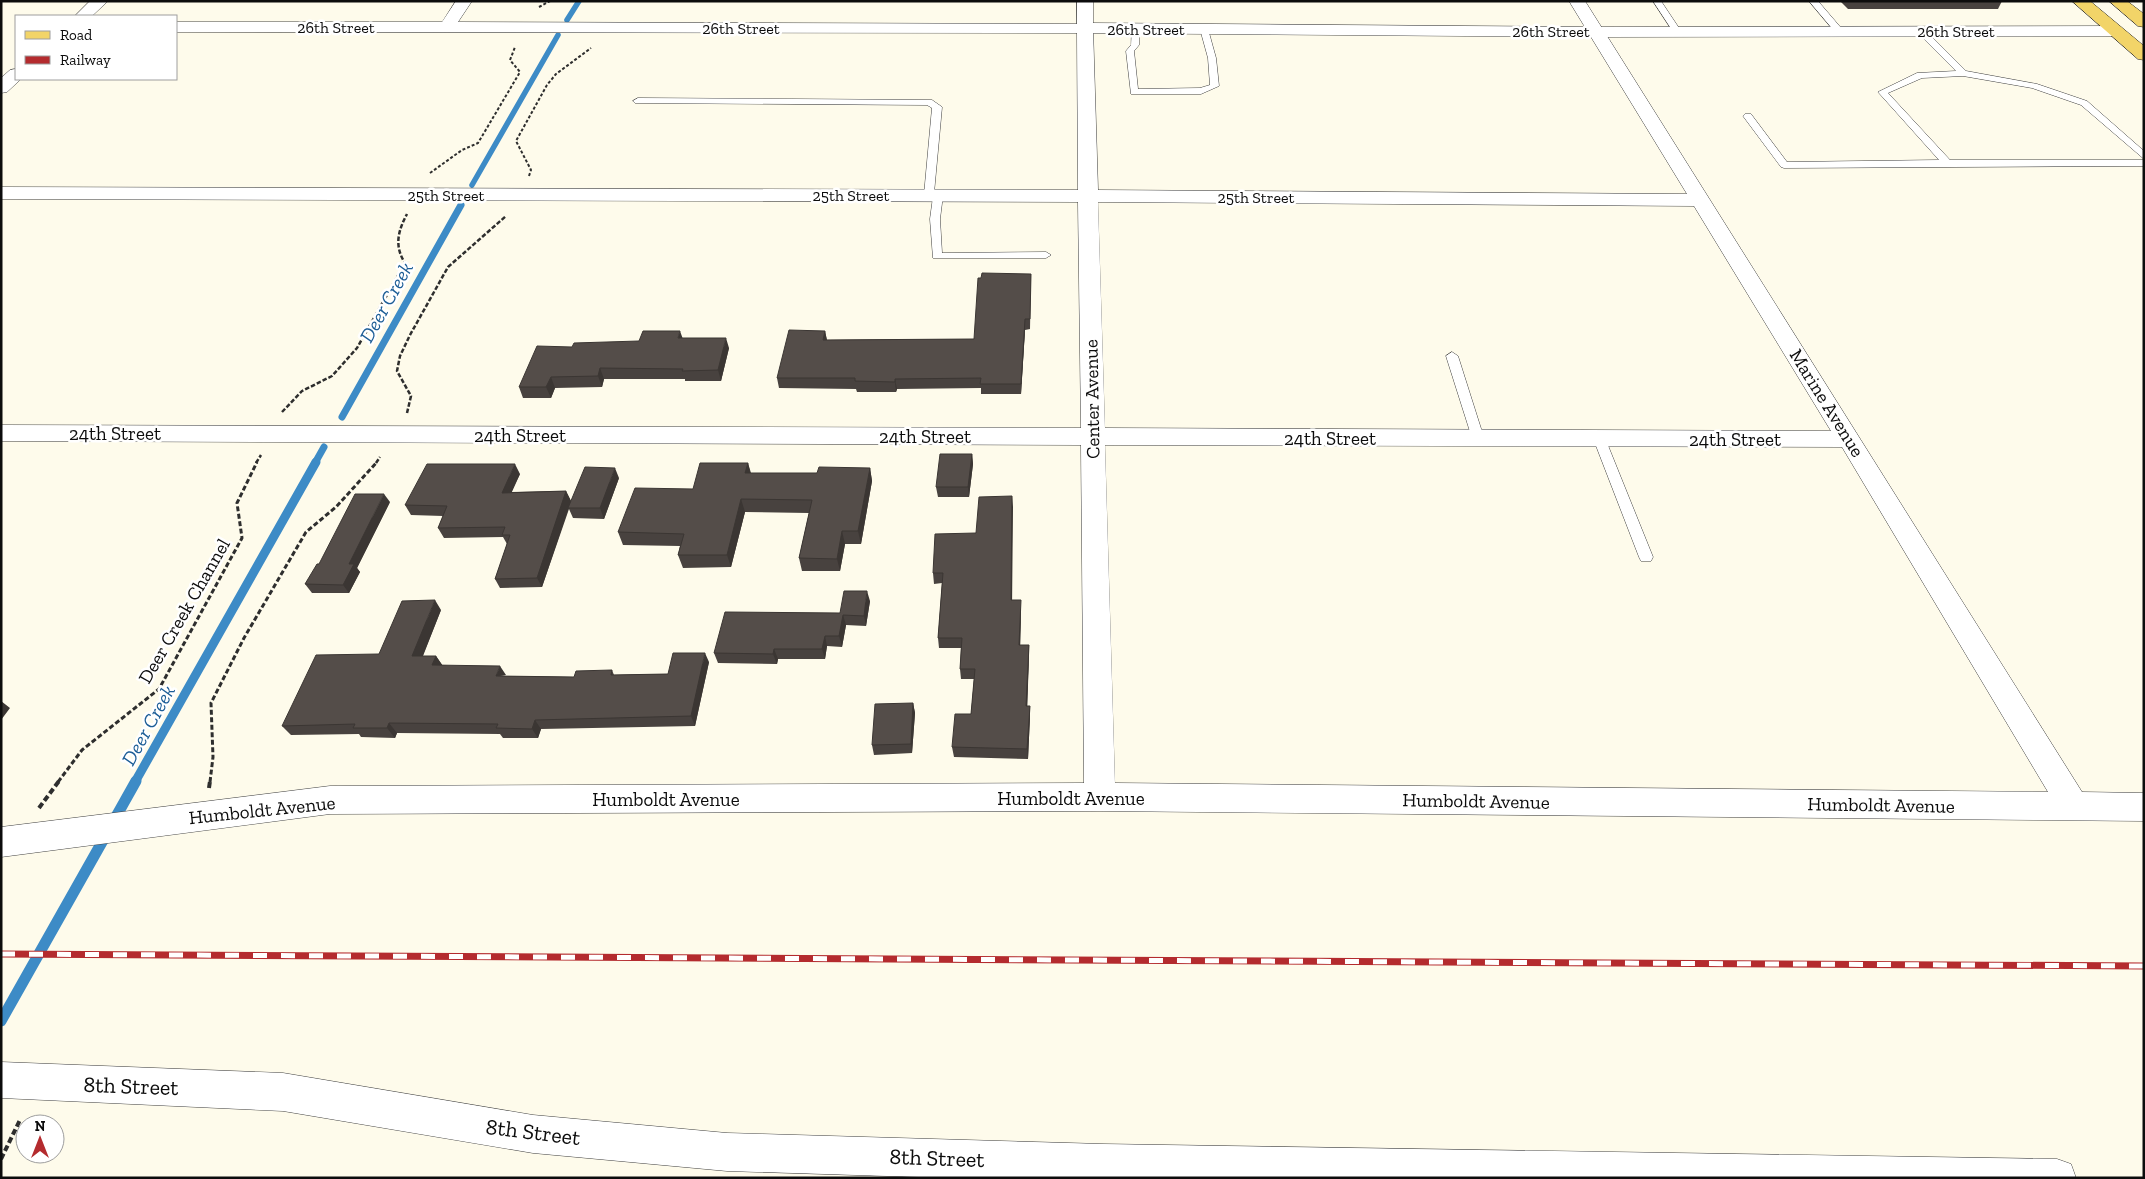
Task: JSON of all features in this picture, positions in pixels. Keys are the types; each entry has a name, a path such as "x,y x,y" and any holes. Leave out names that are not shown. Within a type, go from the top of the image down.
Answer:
{"main road":[{"path":"2080,1 2144,54"},
{"path":"2117,1 2144,22"}],"street":[{"path":"84,15 100,1"},
{"path":"446,28 464,1"},
{"name":"Center Avenue","path":"1085,1 1100,797"},
{"name":"Marine Avenue","path":"1577,1 1849,439 2074,807"},
{"name":"26th Street","path":"178,27 1085,28 1595,32 2115,31"},
{"path":"1,88 15,75"},
{"name":"25th Street","path":"1,193 933,195 1701,200"},
{"name":"24th Street","path":"1,433 1849,439"},
{"name":"Humboldt Avenue","path":"12,841 330,800 1100,797 2144,807"},
{"name":"8th Street","path":"1,1080 283,1092 533,1134 727,1152 1104,1170 2056,1178"}],"lane":[{"path":"1657,1 1677,31"},
{"path":"1813,1 1839,31"},
{"path":"1135,29 1135,45 1130,51 1134,92 1201,91 1215,86 1212,58 1204,29"},
{"path":"1921,31 1963,73"},
{"path":"1947,163 1882,92 1920,75 1963,73 2034,86 2084,103 2144,156"},
{"path":"638,101 929,102 937,107 933,195 937,256 1046,255"},
{"path":"1748,116 1784,165 2144,163"},
{"path":"1452,356 1478,438"},
{"path":"1599,438 1646,557"}],"path":[{"path":"206,816 213,757 212,703 282,571 306,532 336,507 372,469 395,434 409,409 411,396 397,371 400,356 410,335 448,267 503,220 522,195 531,170 516,141 547,85 556,74 594,46 606,28"},
{"path":"427,177 462,150 478,143 520,72 510,60 517,41"},
{"path":"296,397 302,390 332,376 357,348 405,263 398,254 398,230 407,213"},
{"name":"Deer Creek Channel","path":"12,841 82,750 159,689 242,538 238,503 252,469"},
{"path":"1,1159 15,1130"}],"building":[{"path":"982,273 1031,274 1030,319 1025,319 1021,384 980,384 981,378 895,379 895,382 855,381 855,378 777,378 789,330 825,331 823,340 974,339 978,278 981,278"},
{"path":"643,331 680,331 678,338 726,338 718,370 682,371 683,369 600,368 598,376 551,377 546,387 519,387 537,346 572,347 574,343 639,341"},
{"path":"940,454 972,454 968,487 936,487"},
{"path":"700,463 748,463 745,473 817,473 819,467 870,468 858,531 842,531 837,559 799,558 812,500 741,499 727,555 678,555 684,534 618,532 635,488 693,489"},
{"path":"427,464 515,464 502,493 566,491 537,578 495,579 510,535 502,535 505,527 438,528 447,506 405,505"},
{"path":"585,467 615,468 600,508 568,508"},
{"path":"355,494 384,494 349,564 354,564 343,585 305,584 317,564 319,564"},
{"path":"1012,496 1011,600 1021,600 1019,645 1029,645 1026,706 1030,706 1027,749 952,747 955,714 971,714 975,669 960,669 962,638 938,638 943,573 933,573 935,534 976,533 979,497"},
{"path":"844,591 867,591 864,616 843,615 839,636 825,636 822,649 774,649 773,654 714,653 725,612 840,613"},
{"path":"435,600 412,656 436,656 432,665 500,666 496,676 574,677 576,671 612,670 611,675 668,674 673,653 705,653 691,716 535,720 532,729 496,728 498,724 389,723 387,728 353,728 355,724 282,726 316,655 379,654 402,601"},
{"path":"913,703 911,744 872,745 875,704"}],"waterway":[{"name":"Deer Creek","path":"567,20 579,1"},
{"name":"Deer Creek","path":"472,185 558,35"},
{"name":"Deer Creek","path":"342,417 461,205"},
{"name":"Deer Creek","path":"315,463 324,447"},
{"name":"Deer Creek","path":"135,782 316,462"},
{"name":"Deer Creek","path":"113,822 136,781"},
{"name":"Deer Creek","path":"1,1021 106,835"}],"railway":[{"path":"1,954 2144,966"}]}
